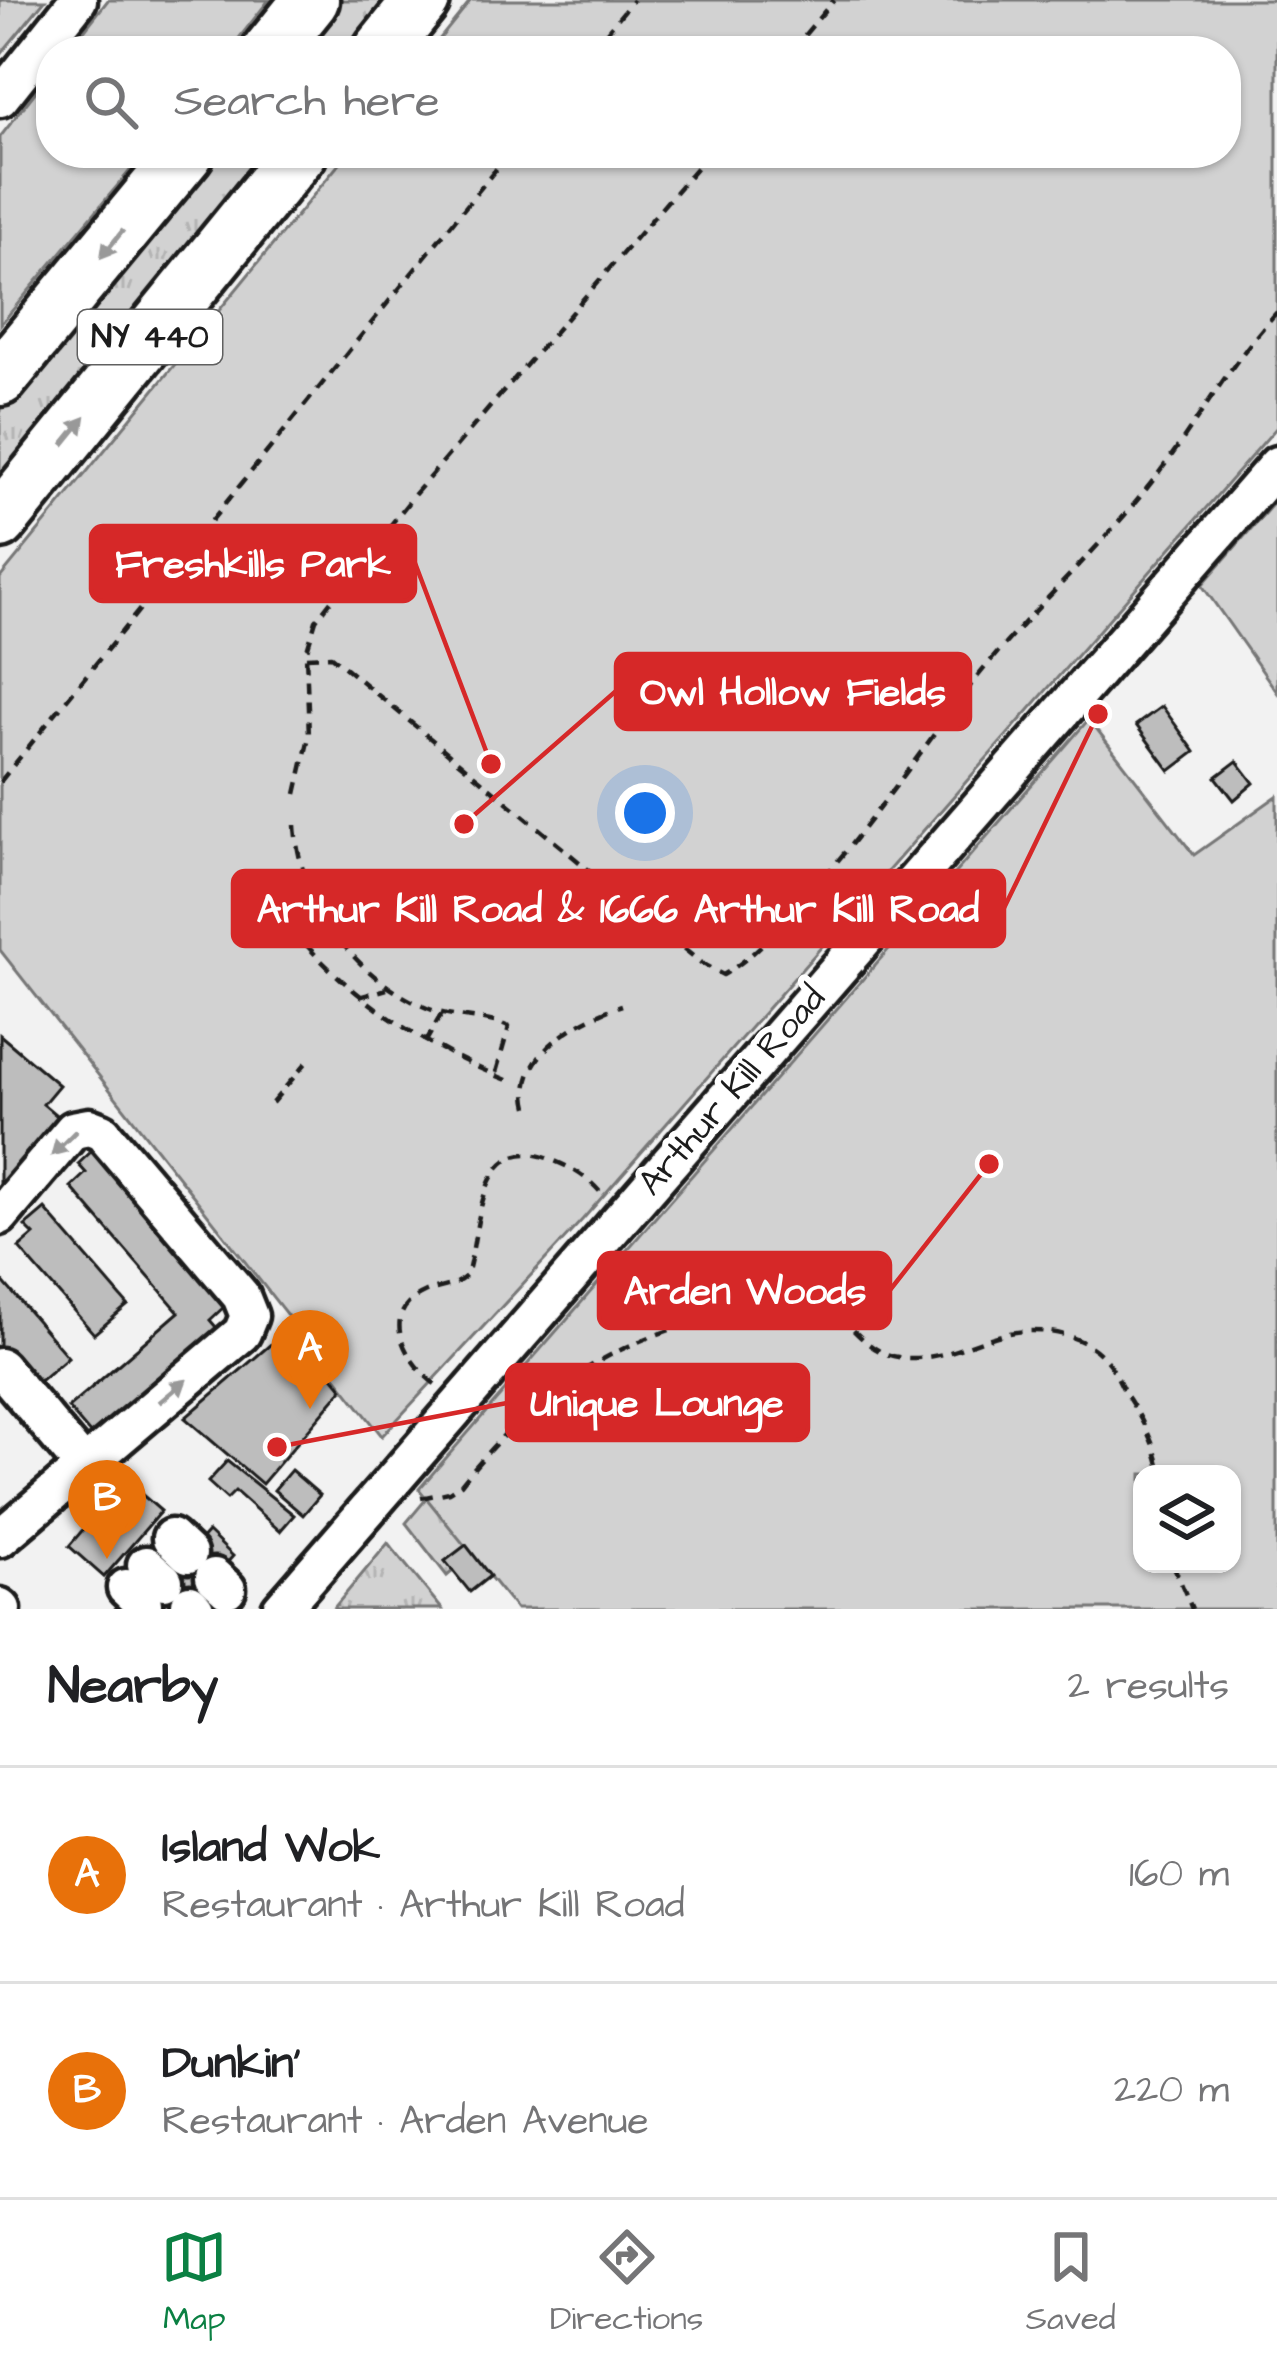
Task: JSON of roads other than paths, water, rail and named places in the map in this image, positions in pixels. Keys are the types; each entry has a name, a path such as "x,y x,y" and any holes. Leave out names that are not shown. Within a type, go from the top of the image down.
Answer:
{"highway":[{"path":"282,36 310,0"},
{"path":"393,36 422,0"},
{"name":"NY 440","path":"0,378 174,168"},
{"name":"NY 440","path":"0,521 287,168"}],"street":[{"path":"50,36 79,0"},
{"path":"0,98 36,53"},
{"name":"Arthur Kill Road","path":"280,1609 1277,465"},
{"path":"0,1216 73,1130 88,1127 102,1132 241,1296 249,1316 242,1333 0,1538"},
{"path":"0,1367 82,1465"}],"place":[{"name":"Arthur Kill Road & 1666 Arthur Kill Road","path":"1098,714"},
{"name":"Freshkills Park","path":"491,764"},
{"name":"Owl Hollow Fields","path":"464,824"},
{"name":"Arden Woods","path":"989,1164"},
{"name":"Island Wok","path":"310,1409"},
{"name":"Unique Lounge","path":"277,1447"},
{"name":"Dunkin'","path":"107,1559"}]}
